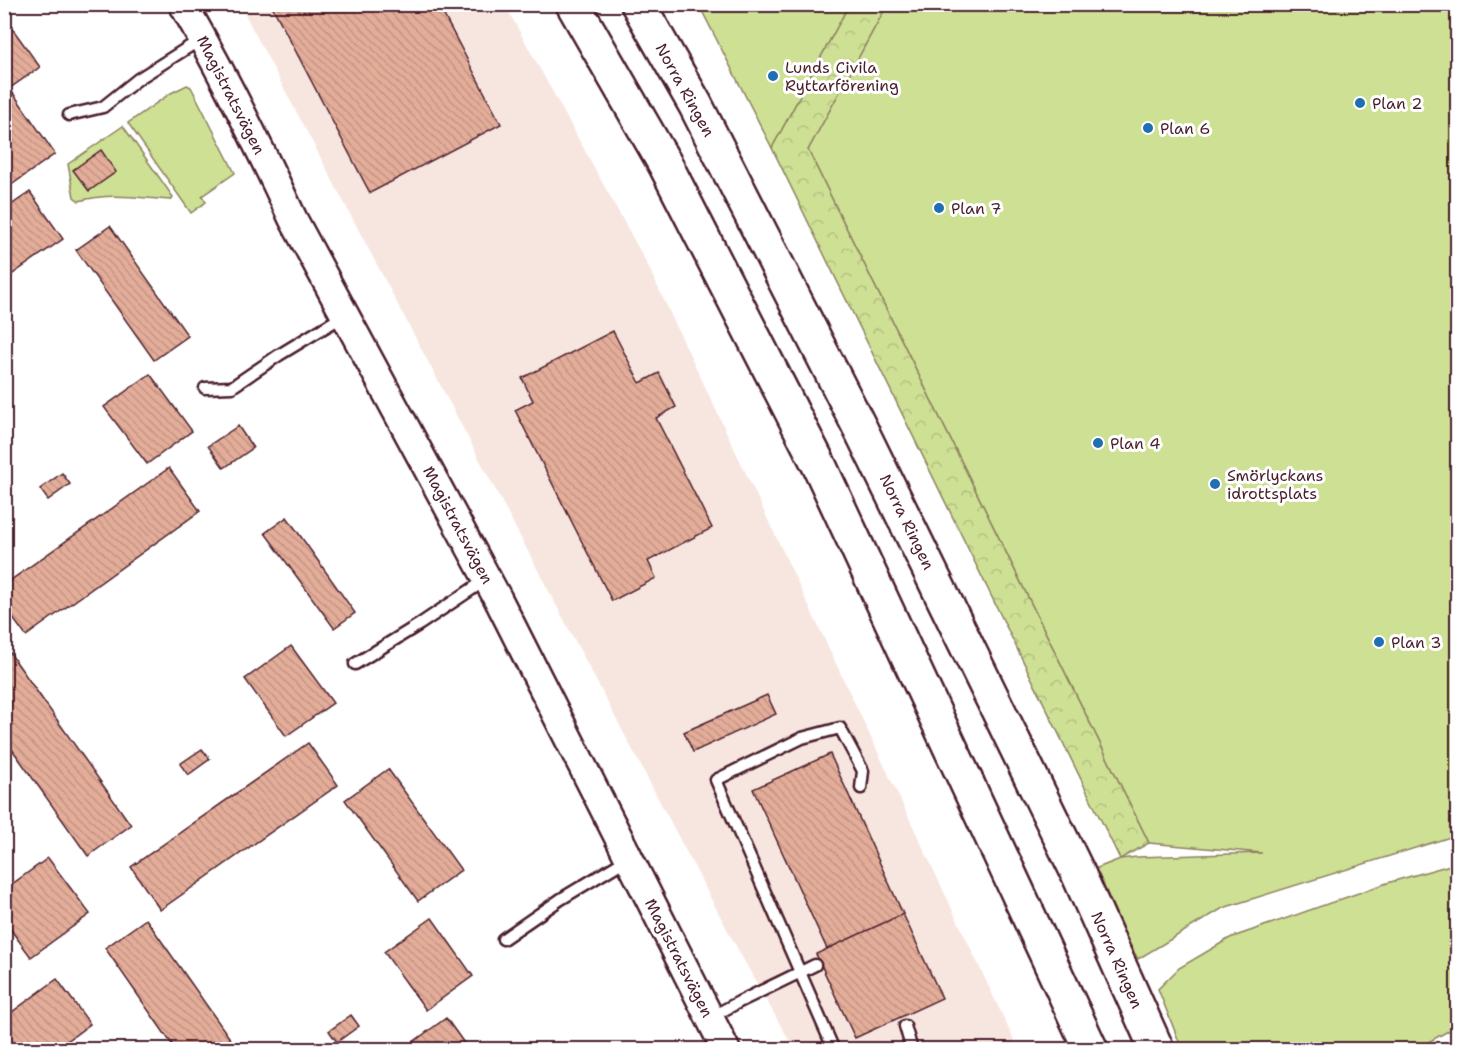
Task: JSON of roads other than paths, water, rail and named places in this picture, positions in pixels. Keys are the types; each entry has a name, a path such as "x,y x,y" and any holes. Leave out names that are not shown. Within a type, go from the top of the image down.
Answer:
{"main road":[{"path":"573,4 664,164 819,465 1091,1050"},
{"name":"Norra Ringen","path":"638,4 694,104 862,432 1077,871 1156,1050"}],"street":[{"name":"Magistratsvägen","path":"183,4 266,162 293,219 487,579 726,1050"}],"lane":[{"path":"69,115 103,106 138,79 202,38"},
{"path":"205,388 232,387 345,315"},
{"path":"354,664 420,624 487,579"},
{"path":"834,1050 716,780 802,738 840,728 863,771 861,788"},
{"path":"503,939 561,899 629,858"},
{"path":"710,1018 815,964"},
{"path":"905,1026 912,1050"}],"place":[{"name":"Lunds Civila Ryttarförening","path":"773,76"},
{"name":"Plan 2","path":"1360,103"},
{"name":"Plan 6","path":"1148,128"},
{"name":"Plan 7","path":"939,208"},
{"name":"Plan 4","path":"1098,443"},
{"name":"Smörlyckans idrottsplats","path":"1215,484"},
{"name":"Plan 3","path":"1379,642"}]}
